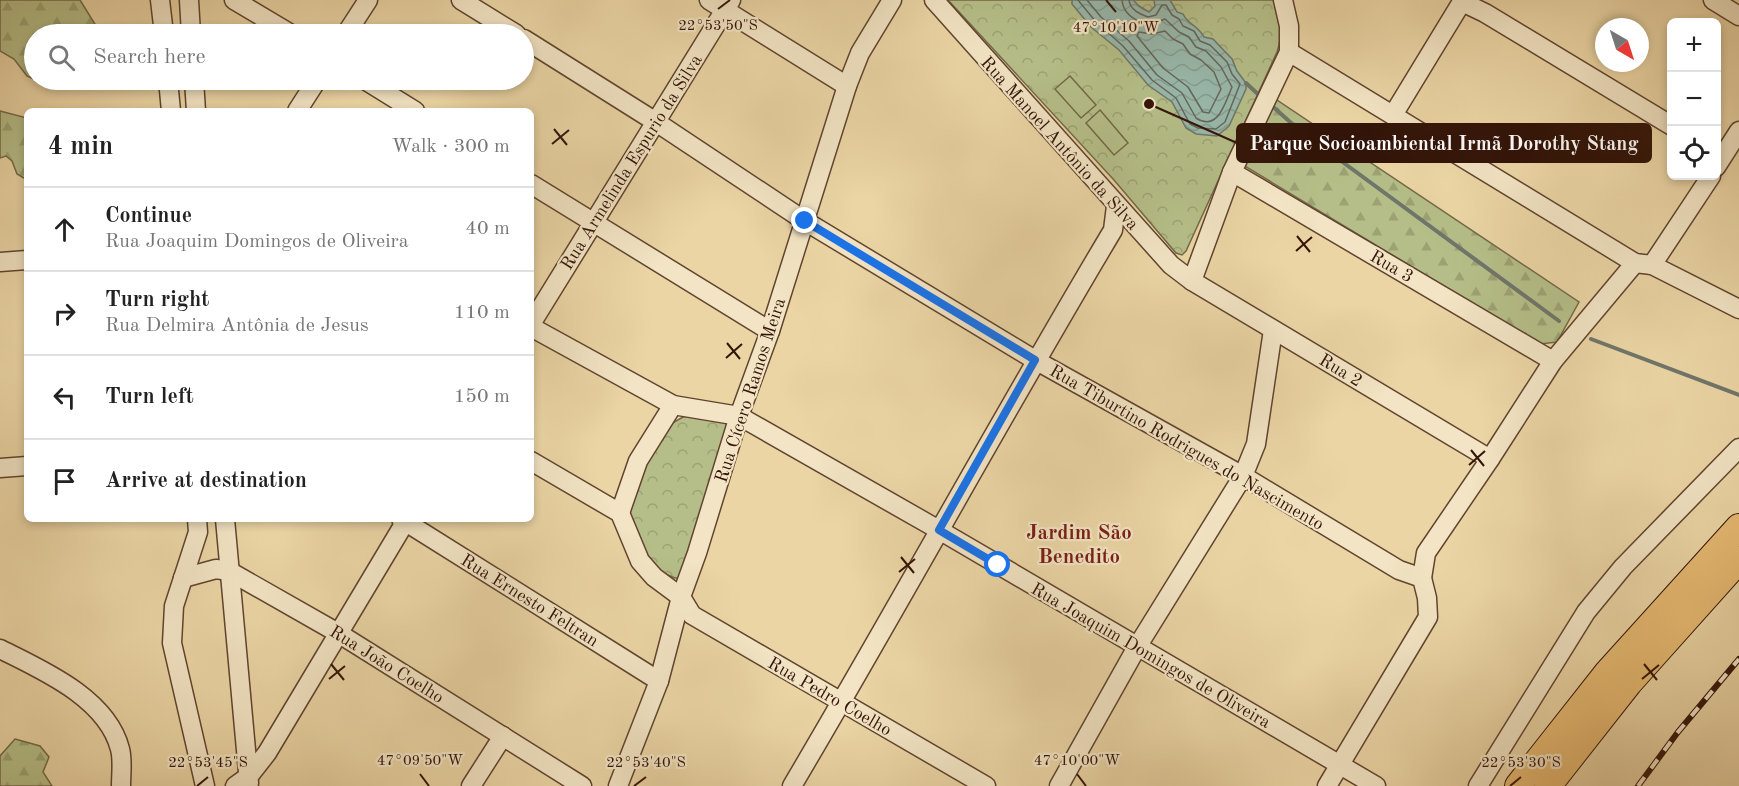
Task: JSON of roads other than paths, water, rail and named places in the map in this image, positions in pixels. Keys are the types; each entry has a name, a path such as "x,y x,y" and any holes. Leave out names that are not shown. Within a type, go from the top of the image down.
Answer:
{"highway":[{"path":"1518,786 1607,673 1739,527"},
{"path":"1548,786 1629,682 1739,561"}],"street":[{"path":"160,0 163,24"},
{"path":"189,0 190,24"},
{"path":"234,0 274,24"},
{"path":"352,24 368,0"},
{"path":"460,0 500,24"},
{"path":"709,0 728,5 847,86"},
{"name":"Rua Cícero Ramos Meira","path":"618,786 659,681 681,597 698,553 739,416 770,331 847,86 860,53 892,0"},
{"name":"Rua Manoel Antônio da Silva","path":"933,0 1155,250 1192,281"},
{"path":"1192,281 1232,172 1289,52 1289,26 1283,0"},
{"path":"1713,0 1739,16"},
{"path":"1394,115 1462,1 1667,124"},
{"name":"Rua Armelinda Espurio da Silva","path":"534,321 728,5"},
{"name":"Rua Tiburtino Rodrigues do Nascimento","path":"534,45 656,122 805,221 1035,360 1243,476 1399,570 1422,578"},
{"path":"1289,52 1644,264 1739,309"},
{"path":"169,90 171,108"},
{"path":"195,90 196,108"},
{"path":"299,108 311,90"},
{"path":"381,90 410,108"},
{"path":"1724,161 1739,131"},
{"name":"Rua 3","path":"1232,172 1553,361"},
{"path":"1327,786 1428,617 1427,598 1422,578 1426,553 1553,361 1644,264 1708,180"},
{"path":"534,186 770,331"},
{"path":"792,786 1035,360 1113,230 1116,206"},
{"path":"0,262 24,260"},
{"name":"Rua 2","path":"1192,281 1490,459"},
{"path":"534,328 673,405 739,416"},
{"path":"1059,786 1137,647 1243,476 1256,444 1273,330"},
{"path":"534,463 620,513 638,461 673,405"},
{"name":"Rua Joaquim Domingos de Oliveira","path":"739,416 939,530 1376,786"},
{"path":"1478,786 1586,612 1623,567 1739,447"},
{"path":"0,468 24,466"},
{"name":"Rua Pedro Coelho","path":"620,513 640,561 654,578 681,597 692,615 986,786"},
{"path":"197,522 198,531 174,606 172,643 205,786"},
{"path":"225,522 244,735 244,783"},
{"path":"244,783 267,753 403,522"},
{"name":"Rua Ernesto Feltran","path":"407,522 659,681"},
{"path":"183,578 216,570 229,571"},
{"name":"Rua João Coelho","path":"229,571 338,633 582,786"},
{"path":"0,649 53,676 78,693 101,714 112,730 121,750 121,786"},
{"path":"244,735 250,739 264,740 276,736"},
{"path":"471,786 503,736"}],"water":[{"path":"1072,0 1133,0 1149,12 1155,6 1154,0 1170,0 1177,12 1183,14 1204,37 1213,39 1232,59 1246,83 1246,89 1229,126 1217,136 1196,134 1186,128 1172,102 1148,85 1119,50 1091,27 1072,4"}],"waterway":[{"path":"1246,83 1261,97"},
{"path":"1271,105 1299,130 1559,321"},
{"path":"1591,339 1739,395"}],"railway":[{"path":"1638,786 1678,732 1739,659"}],"place":[{"name":"Parque Socioambiental Irmã Dorothy Stang","path":"1149,104"}],"district":[{"name":"Jardim São Benedito","path":"1079,544"}]}
